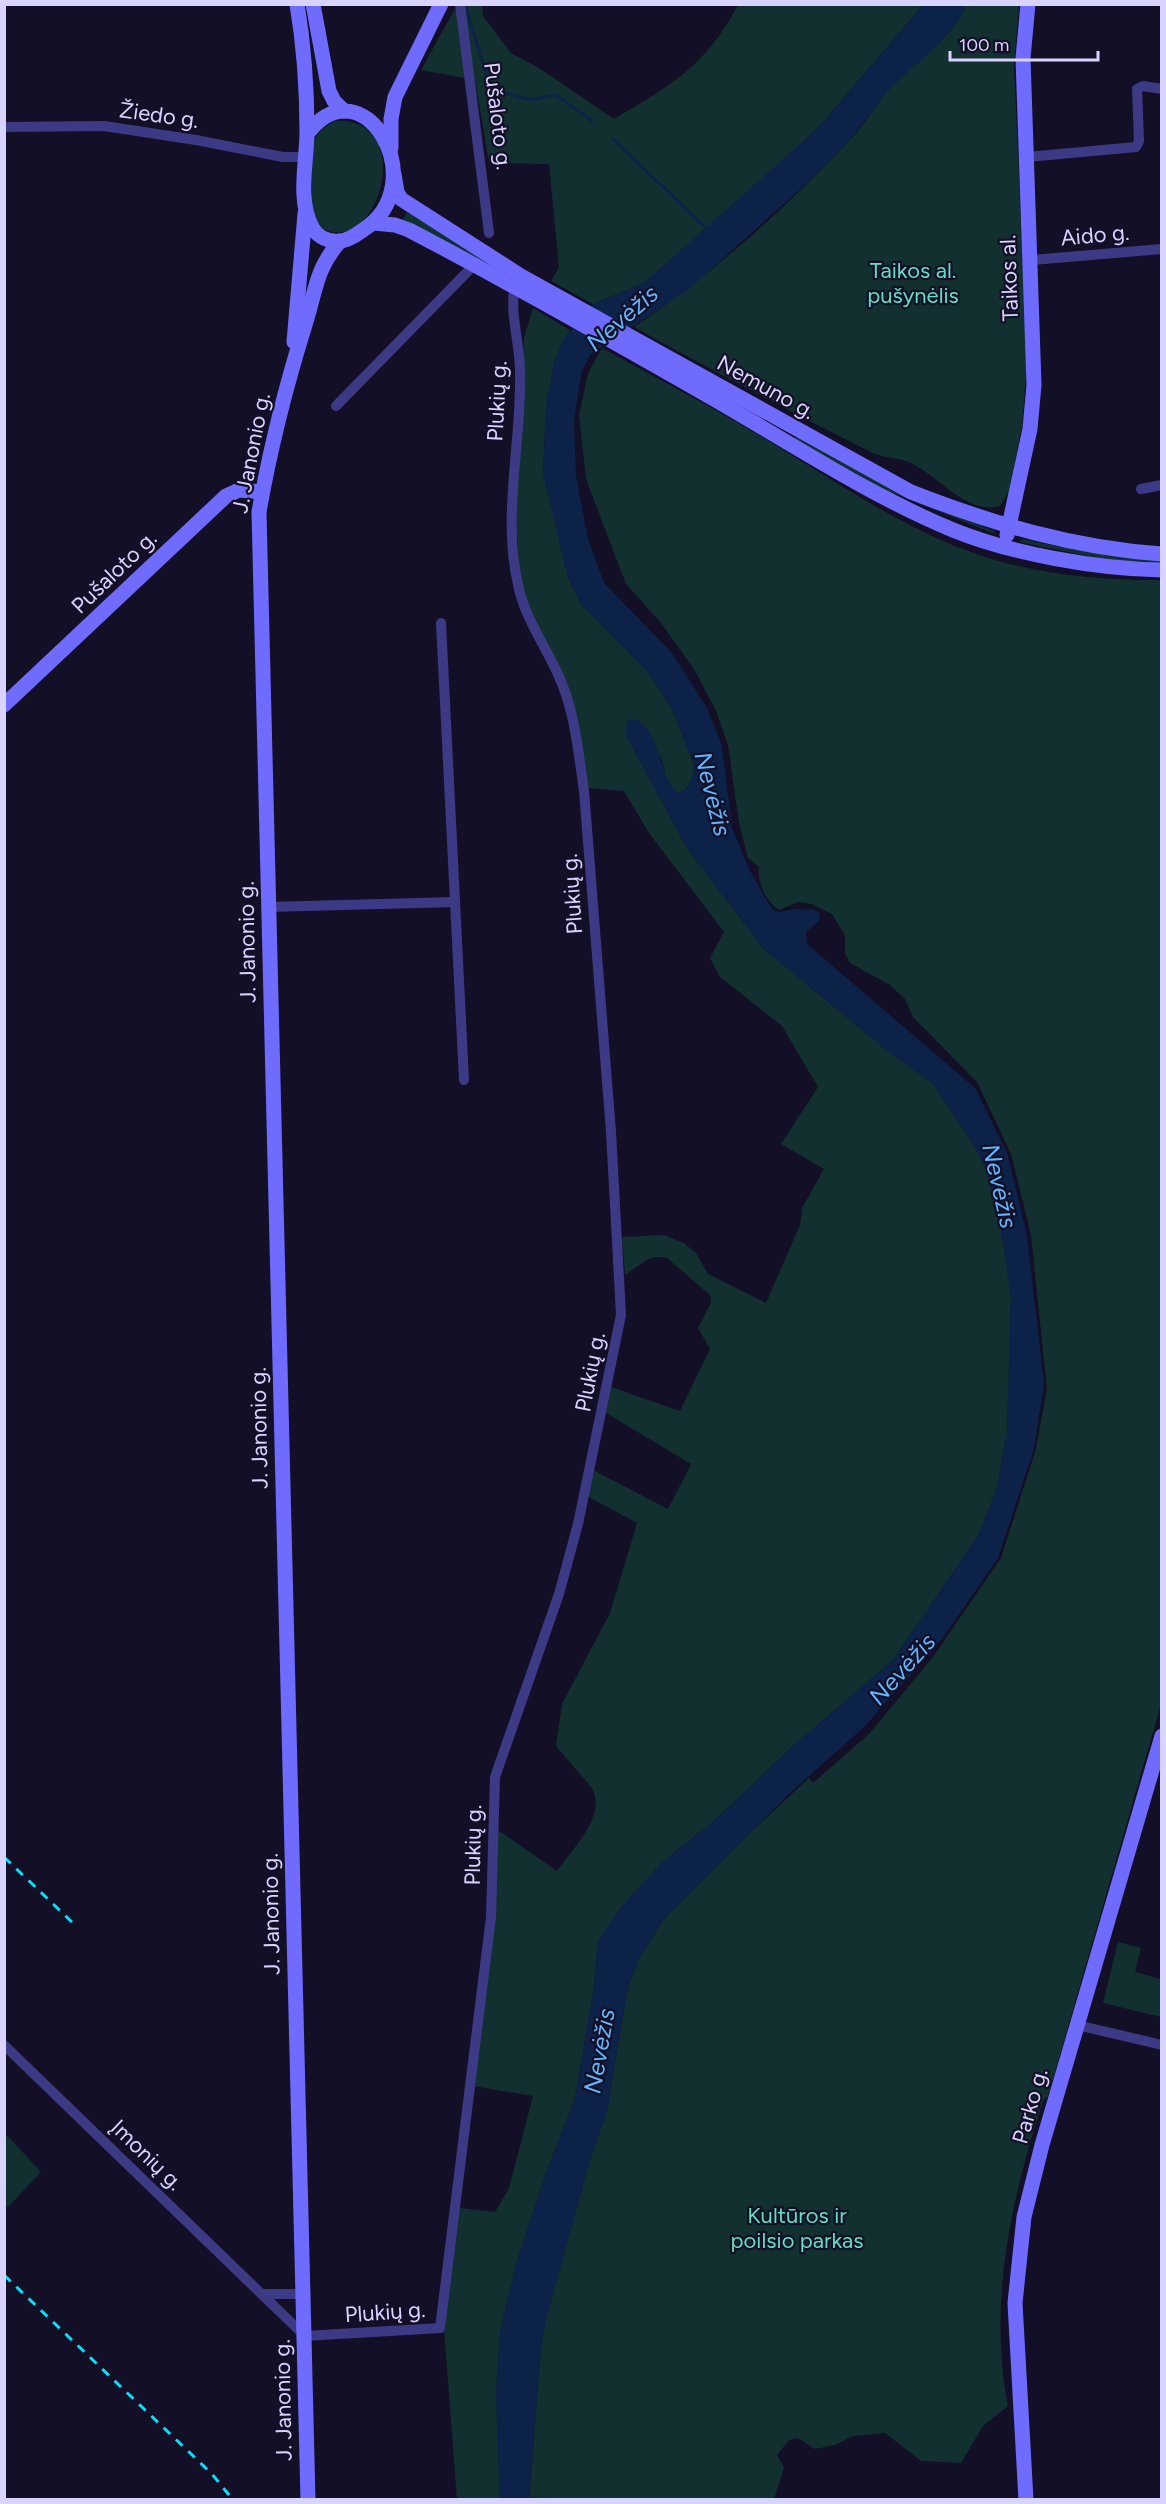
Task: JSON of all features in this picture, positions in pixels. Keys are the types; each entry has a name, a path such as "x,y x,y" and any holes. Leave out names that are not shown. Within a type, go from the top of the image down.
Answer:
{"main road":[{"path":"297,4 307,134 306,208 312,227 326,239 340,242 374,223 387,201 394,174 391,119 395,97"},
{"path":"313,4 329,91 334,101 344,111 366,118 380,130 391,148"},
{"name":"Taikos al.","path":"1004,547 1030,429 1034,385 1032,260 1023,58 1028,4"},
{"path":"366,118 382,112 395,97 441,5"},
{"path":"307,134 325,116 344,111"},
{"name":"Nemuno g.","path":"394,174 397,192 401,199 518,280 722,396 901,506 954,530 1004,547 1098,564 1161,570"},
{"name":"J. Janonio g.","path":"293,359 306,208"},
{"name":"Nemuno g.","path":"374,223 395,225 410,230 475,264 518,280"},
{"name":"J. Janonio g.","path":"308,2499 259,526 262,492 293,359 325,258 340,242"},
{"name":"Nemuno g.","path":"722,396 911,492 1009,528 1076,543 1161,554"},
{"name":"Pušaloto g.","path":"4,705 220,501 240,490 262,492"},
{"name":"Parko g.","path":"1026,2499 1015,2341 1017,2274 1024,2217 1161,1736"}],"street":[{"name":"Pušaloto g.","path":"460,4 489,233"},
{"path":"1027,158 1136,147 1139,141 1136,92 1143,86 1161,89"},
{"name":"Žiedo g.","path":"4,127 104,126 196,140 283,157 306,157"},
{"name":"Aido g.","path":"1032,260 1161,249"},
{"path":"336,406 475,264"},
{"name":"Plukių g.","path":"305,2336 440,2328 491,1917 495,1777 559,1594 578,1524 621,1315 611,1132 584,791 573,715 558,672 528,618 514,564 512,469 520,370 513,299 518,280"},
{"path":"1141,489 1161,485"},
{"path":"441,623 464,1080"},
{"path":"268,908 455,902"},
{"path":"1077,2025 1161,2045"},
{"name":"Įmonių g.","path":"4,2045 305,2336"},
{"path":"262,2294 303,2294"}],"green space":[{"path":"457,5 482,5 483,16 511,53 539,68 614,119 686,72 713,43 738,5 923,5 818,128 740,199 644,283 593,304 551,281 559,267 549,164 489,163 475,80 421,70"},
{"name":"Taikos al. pušynėlis","path":"966,5 1019,5 1014,64 1027,365 1022,426 1009,491 1000,506 988,507 976,505 954,494 913,464 873,453 753,392 634,327 718,264 799,192 854,136 890,88 942,40"},
{"path":"335,121 361,125 376,140 383,161 381,184 373,206 360,224 342,232 321,228 312,209 312,144 321,130"},
{"path":"407,212 483,259 486,263 402,221"},
{"path":"533,308 570,330 554,362 546,407 543,472 568,577 581,604 649,673 672,709 693,762 693,777 686,789 679,793 675,791 667,778 661,757 626,735 687,848 764,949 894,1056 933,1083 972,1142 986,1170 1000,1222 1011,1296 1007,1434 996,1491 979,1534 894,1659 793,1746 715,1820 661,1863 598,1941 594,1987 575,2098 545,2176 517,2261 500,2333 496,2394 500,2499 457,2500 444,2329 459,2208 495,2212 509,2188 533,2096 473,2086 498,1830 557,1871 586,1832 591,1821 595,1810 592,1788 556,1746 562,1704 610,1613 637,1523 587,1496 593,1470 668,1509 691,1464 606,1413 611,1387 680,1411 710,1349 698,1328 711,1303 710,1295 667,1258 650,1259 625,1275 622,1237 664,1235 684,1243 696,1253 708,1274 766,1303 800,1225 802,1208 824,1169 781,1144 818,1087 782,1026 720,977 710,958 724,932 649,833 624,791 588,788 575,713 532,618 522,588 519,565 516,514 524,338"},
{"name":"Kultūros ir poilsio parkas","path":"602,348 732,419 884,511 939,539 990,559 1038,570 1089,577 1161,580 1162,1701 1048,2096 1043,2101 1021,2176 1006,2252 1002,2290 1002,2367 1008,2406 983,2426 961,2463 921,2461 885,2433 853,2436 835,2445 815,2449 798,2438 789,2440 777,2455 784,2468 774,2499 529,2500 541,2346 547,2315 590,2159 607,2111 628,1987 639,1958 663,1920 711,1869 809,1778 813,1783 869,1734 933,1657 1001,1558 1036,1449 1047,1389 1031,1235 1011,1154 977,1082 913,1017 905,999 890,985 850,963 845,954 845,935 832,914 812,904 798,902 779,910 766,897 759,879 759,867 748,858 739,823 728,745 716,711 694,669 661,623 626,584 586,479 579,415 588,373"},
{"path":"796,437 887,486 994,531 995,534 888,491 794,439"},
{"path":"1023,539 1075,550 1161,560 1161,564 1099,558 1019,542"},
{"path":"1118,1942 1141,1948 1135,1972 1161,1979 1161,2017 1103,2003"},
{"path":"4,2132 41,2172 8,2207 4,2204"}],"water":[{"name":"Nevėžis","path":"923,5 966,5 960,19 936,47 891,87 849,141 805,185 688,290 590,355 582,371 574,420 576,475 588,539 604,583 672,653 707,708 722,746 732,828 750,871 772,909 778,912 797,909 814,910 820,913 819,921 806,932 807,944 975,1088 1008,1155 1027,1236 1044,1383 1034,1449 998,1558 940,1642 864,1727 790,1793 663,1920 639,1958 628,1987 607,2111 590,2159 547,2315 541,2346 529,2499 500,2500 496,2394 500,2333 517,2261 545,2176 575,2098 594,1987 598,1941 617,1912 661,1863 715,1820 793,1746 894,1659 979,1534 996,1491 1007,1434 1011,1296 1000,1222 986,1170 972,1142 933,1083 894,1056 764,949 687,848 626,735 627,722 631,718 641,723 649,731 667,779 672,788 679,793 686,789 693,777 693,762 672,709 649,673 581,604 568,577 543,472 546,407 554,362 563,340 593,304 644,283 818,128"}],"waterway":[{"path":"465,5 491,89 530,100 556,95 592,121"},
{"path":"613,139 707,229"}],"railway":[{"path":"4,1857 73,1923"},
{"path":"4,2275 212,2474 233,2500"}]}
